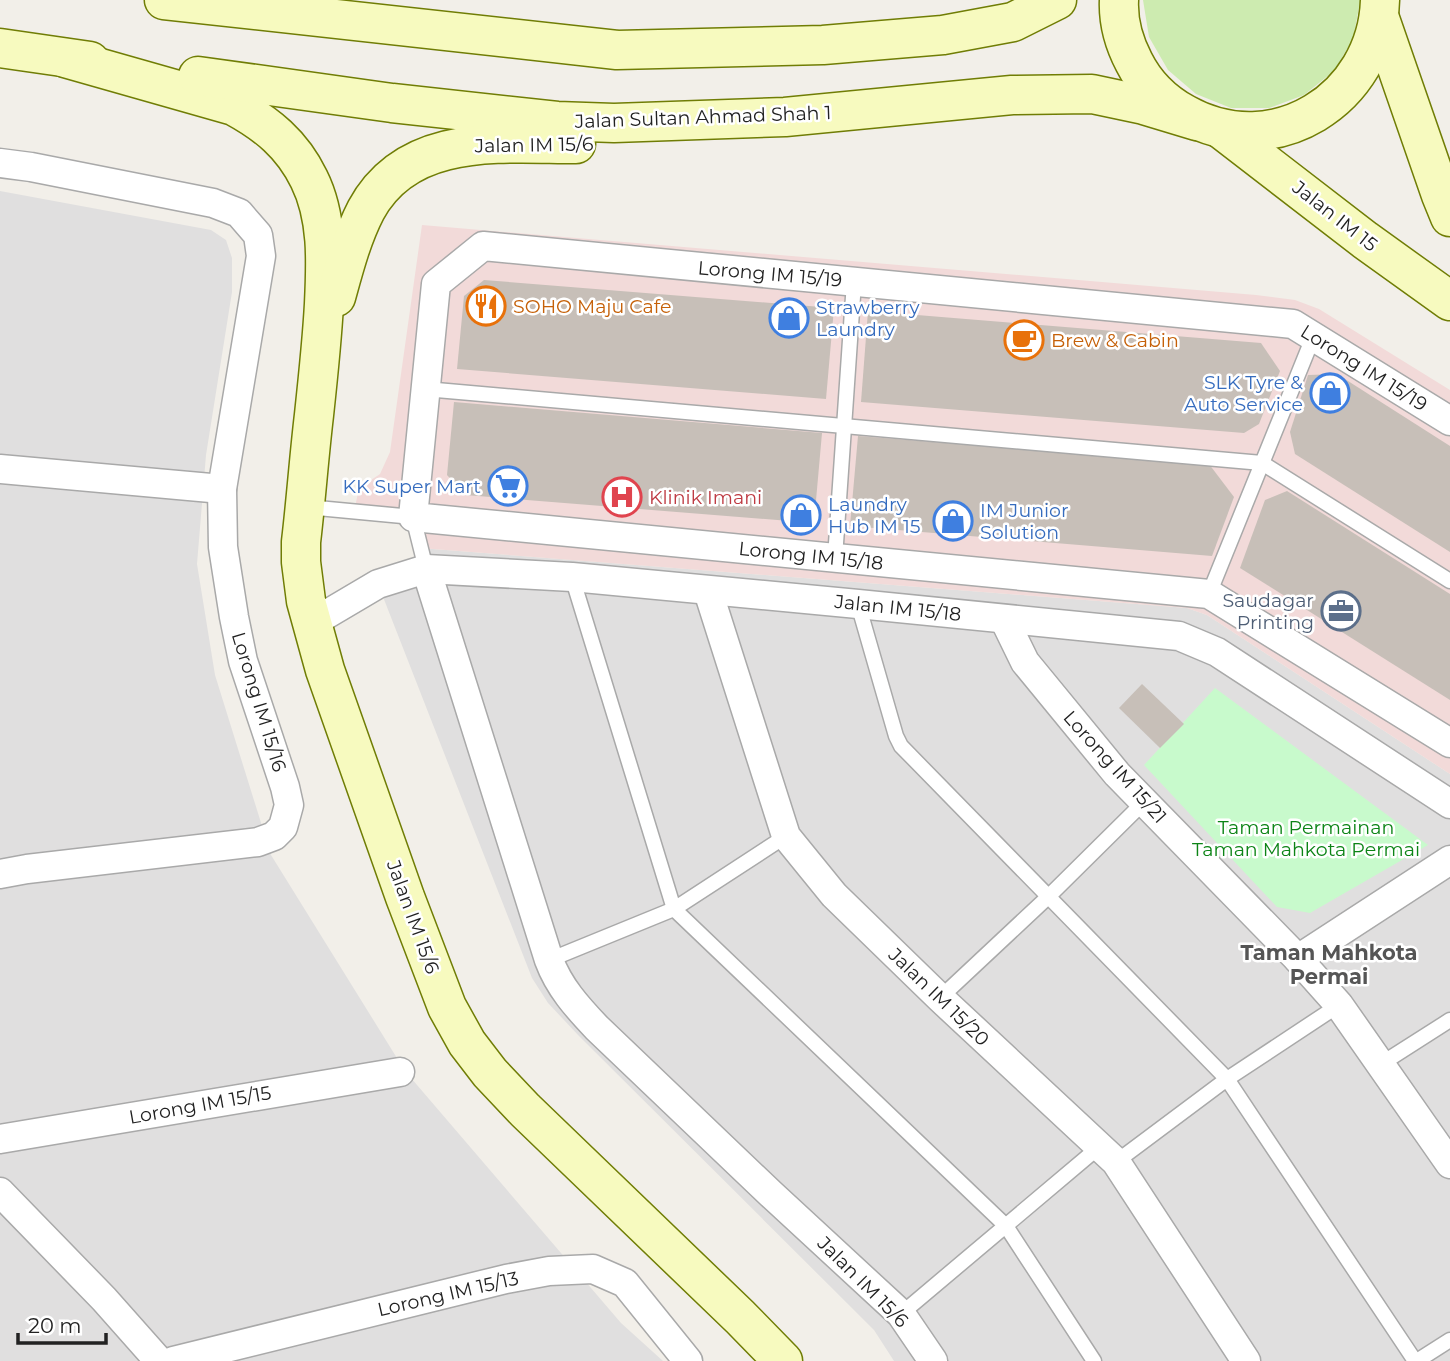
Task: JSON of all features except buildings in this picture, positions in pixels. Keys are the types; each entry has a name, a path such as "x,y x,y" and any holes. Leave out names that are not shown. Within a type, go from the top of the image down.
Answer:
{"street":[{"path":"164,0 617,50 823,45 943,35 1013,22 1057,0"},
{"name":"Jalan IM 15","path":"1119,0 1128,51 1139,72 1155,92 1174,108 1209,125 1450,301"},
{"path":"1209,125 1245,132 1269,130 1293,124 1315,114 1351,83 1364,62 1374,40 1380,8"},
{"path":"1380,8 1450,217"},
{"name":"Jalan Sultan Ahmad Shah 1","path":"0,48 392,103 557,121 614,123 785,117 1012,95 1092,94 1144,105 1209,125"},
{"name":"Jalan IM 15/6","path":"65,58 234,106 275,132 293,152 310,179 321,214 326,263 321,351 301,562 306,601 325,670 447,1007 467,1043 490,1073 525,1110 740,1317 781,1360"},
{"name":"Jalan IM 15/6","path":"321,351 344,268 366,211 376,194 389,181 418,160 470,145 628,145 672,141 712,136 785,117"},
{"name":"Lorong IM 15/16","path":"0,163 213,203 239,213 258,235 261,256 222,489 223,547 243,661 289,805 283,827 274,836 258,842 0,874"},
{"name":"Lorong IM 15/19","path":"413,517 436,284 483,246 1293,324 1450,421"},
{"path":"0,469 222,489"},
{"name":"Lorong IM 15/18","path":"413,517 1209,594"},
{"name":"Jalan IM 15/6","path":"426,569 549,960 570,1000 771,1194 901,1314 933,1361"},
{"name":"Jalan IM 15/18","path":"312,623 378,584 426,569 572,577 1179,636 1217,652 1450,804"},
{"name":"Jalan IM 15/20","path":"708,591 786,836 834,895 1108,1154 1246,1361"},
{"path":"1209,594 1450,743"},
{"name":"Lorong IM 15/21","path":"1004,620 1025,662 1117,775 1298,959 1339,1006 1450,1164"},
{"path":"1298,959 1450,860"},
{"name":"Lorong IM 15/15","path":"0,1139 400,1072"},
{"path":"0,1192 104,1299 159,1361"},
{"name":"Lorong IM 15/13","path":"173,1361 506,1279 549,1271 593,1269 625,1283 688,1361"}],"lane":[{"path":"835,558 854,282"},
{"path":"1209,594 1314,335"},
{"path":"425,388 1262,463 1450,581"},
{"path":"305,507 413,517 426,569"},
{"path":"572,577 674,909 1006,1226 1094,1361"},
{"path":"858,604 901,746 1227,1079 1416,1361 1450,1340"},
{"path":"940,998 1144,802"},
{"path":"549,960 674,909 786,836"},
{"path":"901,1314 1006,1226 1108,1154 1339,1006"},
{"path":"1381,1064 1450,1020"}],"shaded area":[{"path":"0,191 211,230 226,240 232,258 232,292 206,455 197,564 215,675 271,855 405,1071 621,1323 663,1361 0,1361"},
{"path":"422,225 1256,295 1295,300 1319,309 1450,390 1450,774 1207,615 1187,608 420,548 412,517 354,512 359,488 380,474 390,452"},
{"path":"420,548 1187,608 1207,615 1450,774 1450,1361 894,1361 874,1330 579,1036 548,1003 532,978 378,584 426,569"}],"green space":[{"path":"1143,0 1360,2 1353,39 1334,71 1304,95 1269,108 1231,108 1196,94 1168,70 1149,37"},
{"name":"Taman Permainan Taman Mahkota Permai","path":"1215,688 1428,845 1310,913 1277,907 1144,765"}],"place":[{"name":"SOHO Maju Cafe","path":"486,306"},
{"name":"Strawberry Laundry","path":"789,318"},
{"name":"Brew & Cabin","path":"1024,340"},
{"name":"SLK Tyre & Auto Service","path":"1330,393"},
{"name":"KK Super Mart","path":"508,486"},
{"name":"Klinik Imani","path":"622,497"},
{"name":"Laundry Hub IM 15","path":"801,515"},
{"name":"IM Junior Solution","path":"953,521"},
{"name":"Saudagar Printing","path":"1341,611"}],"district":[{"name":"Taman Mahkota Permai","path":"1329,964"}]}
